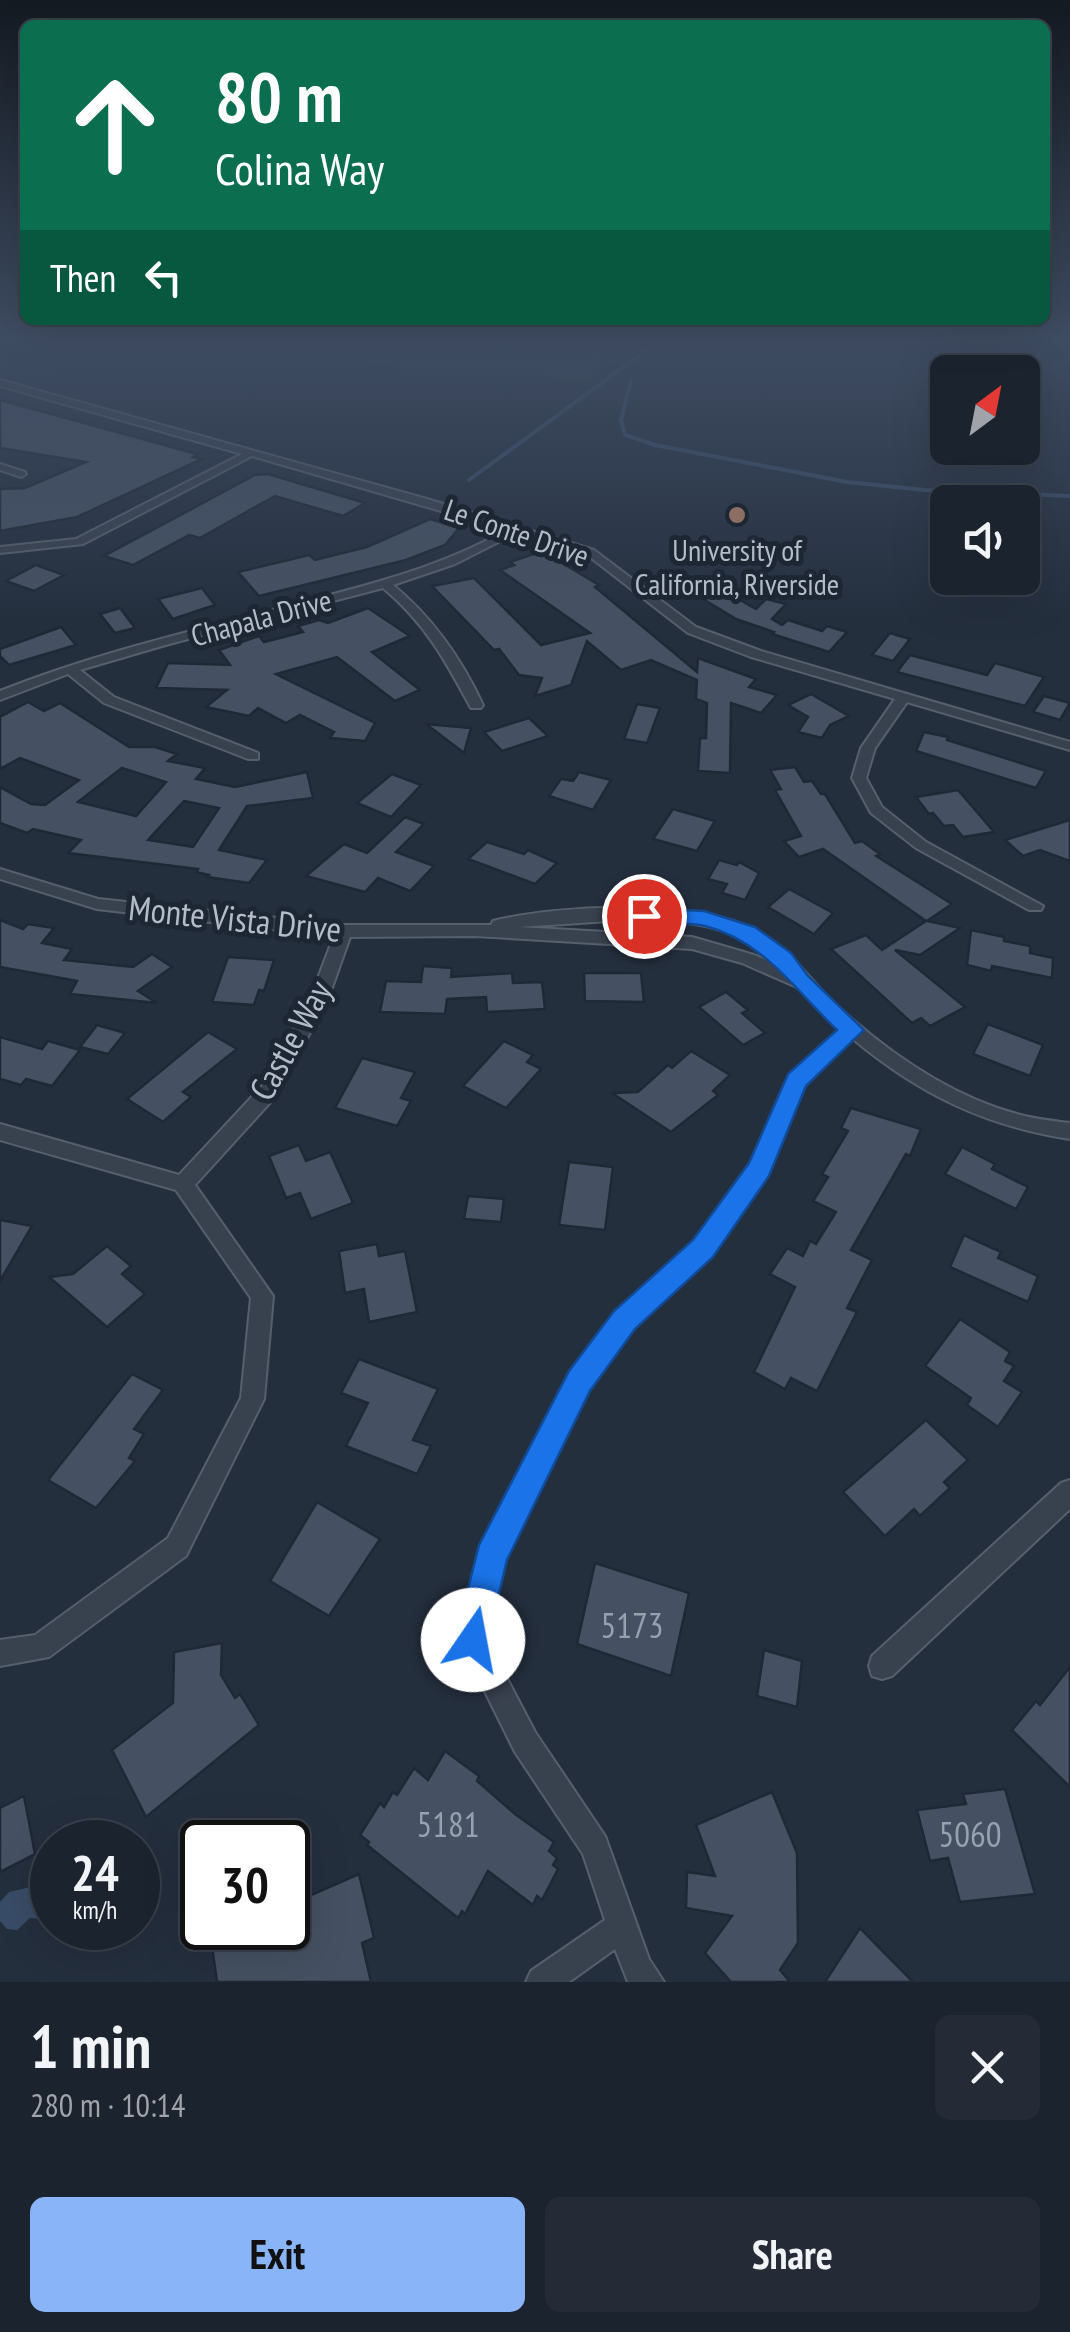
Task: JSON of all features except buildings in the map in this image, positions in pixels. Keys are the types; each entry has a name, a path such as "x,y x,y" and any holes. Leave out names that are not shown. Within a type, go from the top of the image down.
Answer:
{"street":[{"name":"Le Conte Drive","path":"181,433 590,552 692,630 756,654 1070,746"},
{"path":"0,550 79,542 251,453"},
{"path":"0,467 21,474"},
{"name":"Chapala Drive","path":"0,696 70,669 385,584 476,554 517,528"},
{"path":"385,584 432,628 468,682 476,705"},
{"path":"70,669 109,700 253,756"},
{"path":"903,698 868,748 860,778 876,810 921,845 1036,906"},
{"name":"Monte Vista Drive","path":"0,874 98,904 344,931 474,930 692,943 748,958 800,982"},
{"name":"Monte Vista Drive","path":"474,930 530,918 671,914 704,918 748,932 784,958 800,982 852,1030 949,1093 1010,1120 1070,1131"},
{"name":"Castle Way","path":"183,1184 269,1091 319,999 344,931"},
{"path":"648,1982 637,1970 594,1846 525,1742 473,1640 491,1557 579,1381 624,1320 703,1249 760,1168 796,1080 852,1030"},
{"path":"0,1132 183,1184 262,1296 252,1398 178,1547 40,1648 0,1654"},
{"path":"882,1666 1070,1492"},
{"path":"542,1982 622,1926"}],"water":[{"path":"30,1887 30,1918 17,1930 7,1929 0,1921 0,1902 9,1892"}],"waterway":[{"path":"469,480 533,433"},
{"path":"625,433 655,445 847,482 925,490 1070,496"}],"place":[{"name":"University of California, Riverside","path":"737,515"}],"route":[{"path":"473,1640 491,1557 579,1381 624,1320 703,1249 760,1168 796,1080 852,1030 800,982 784,958 748,932 704,918 644,916"}]}
